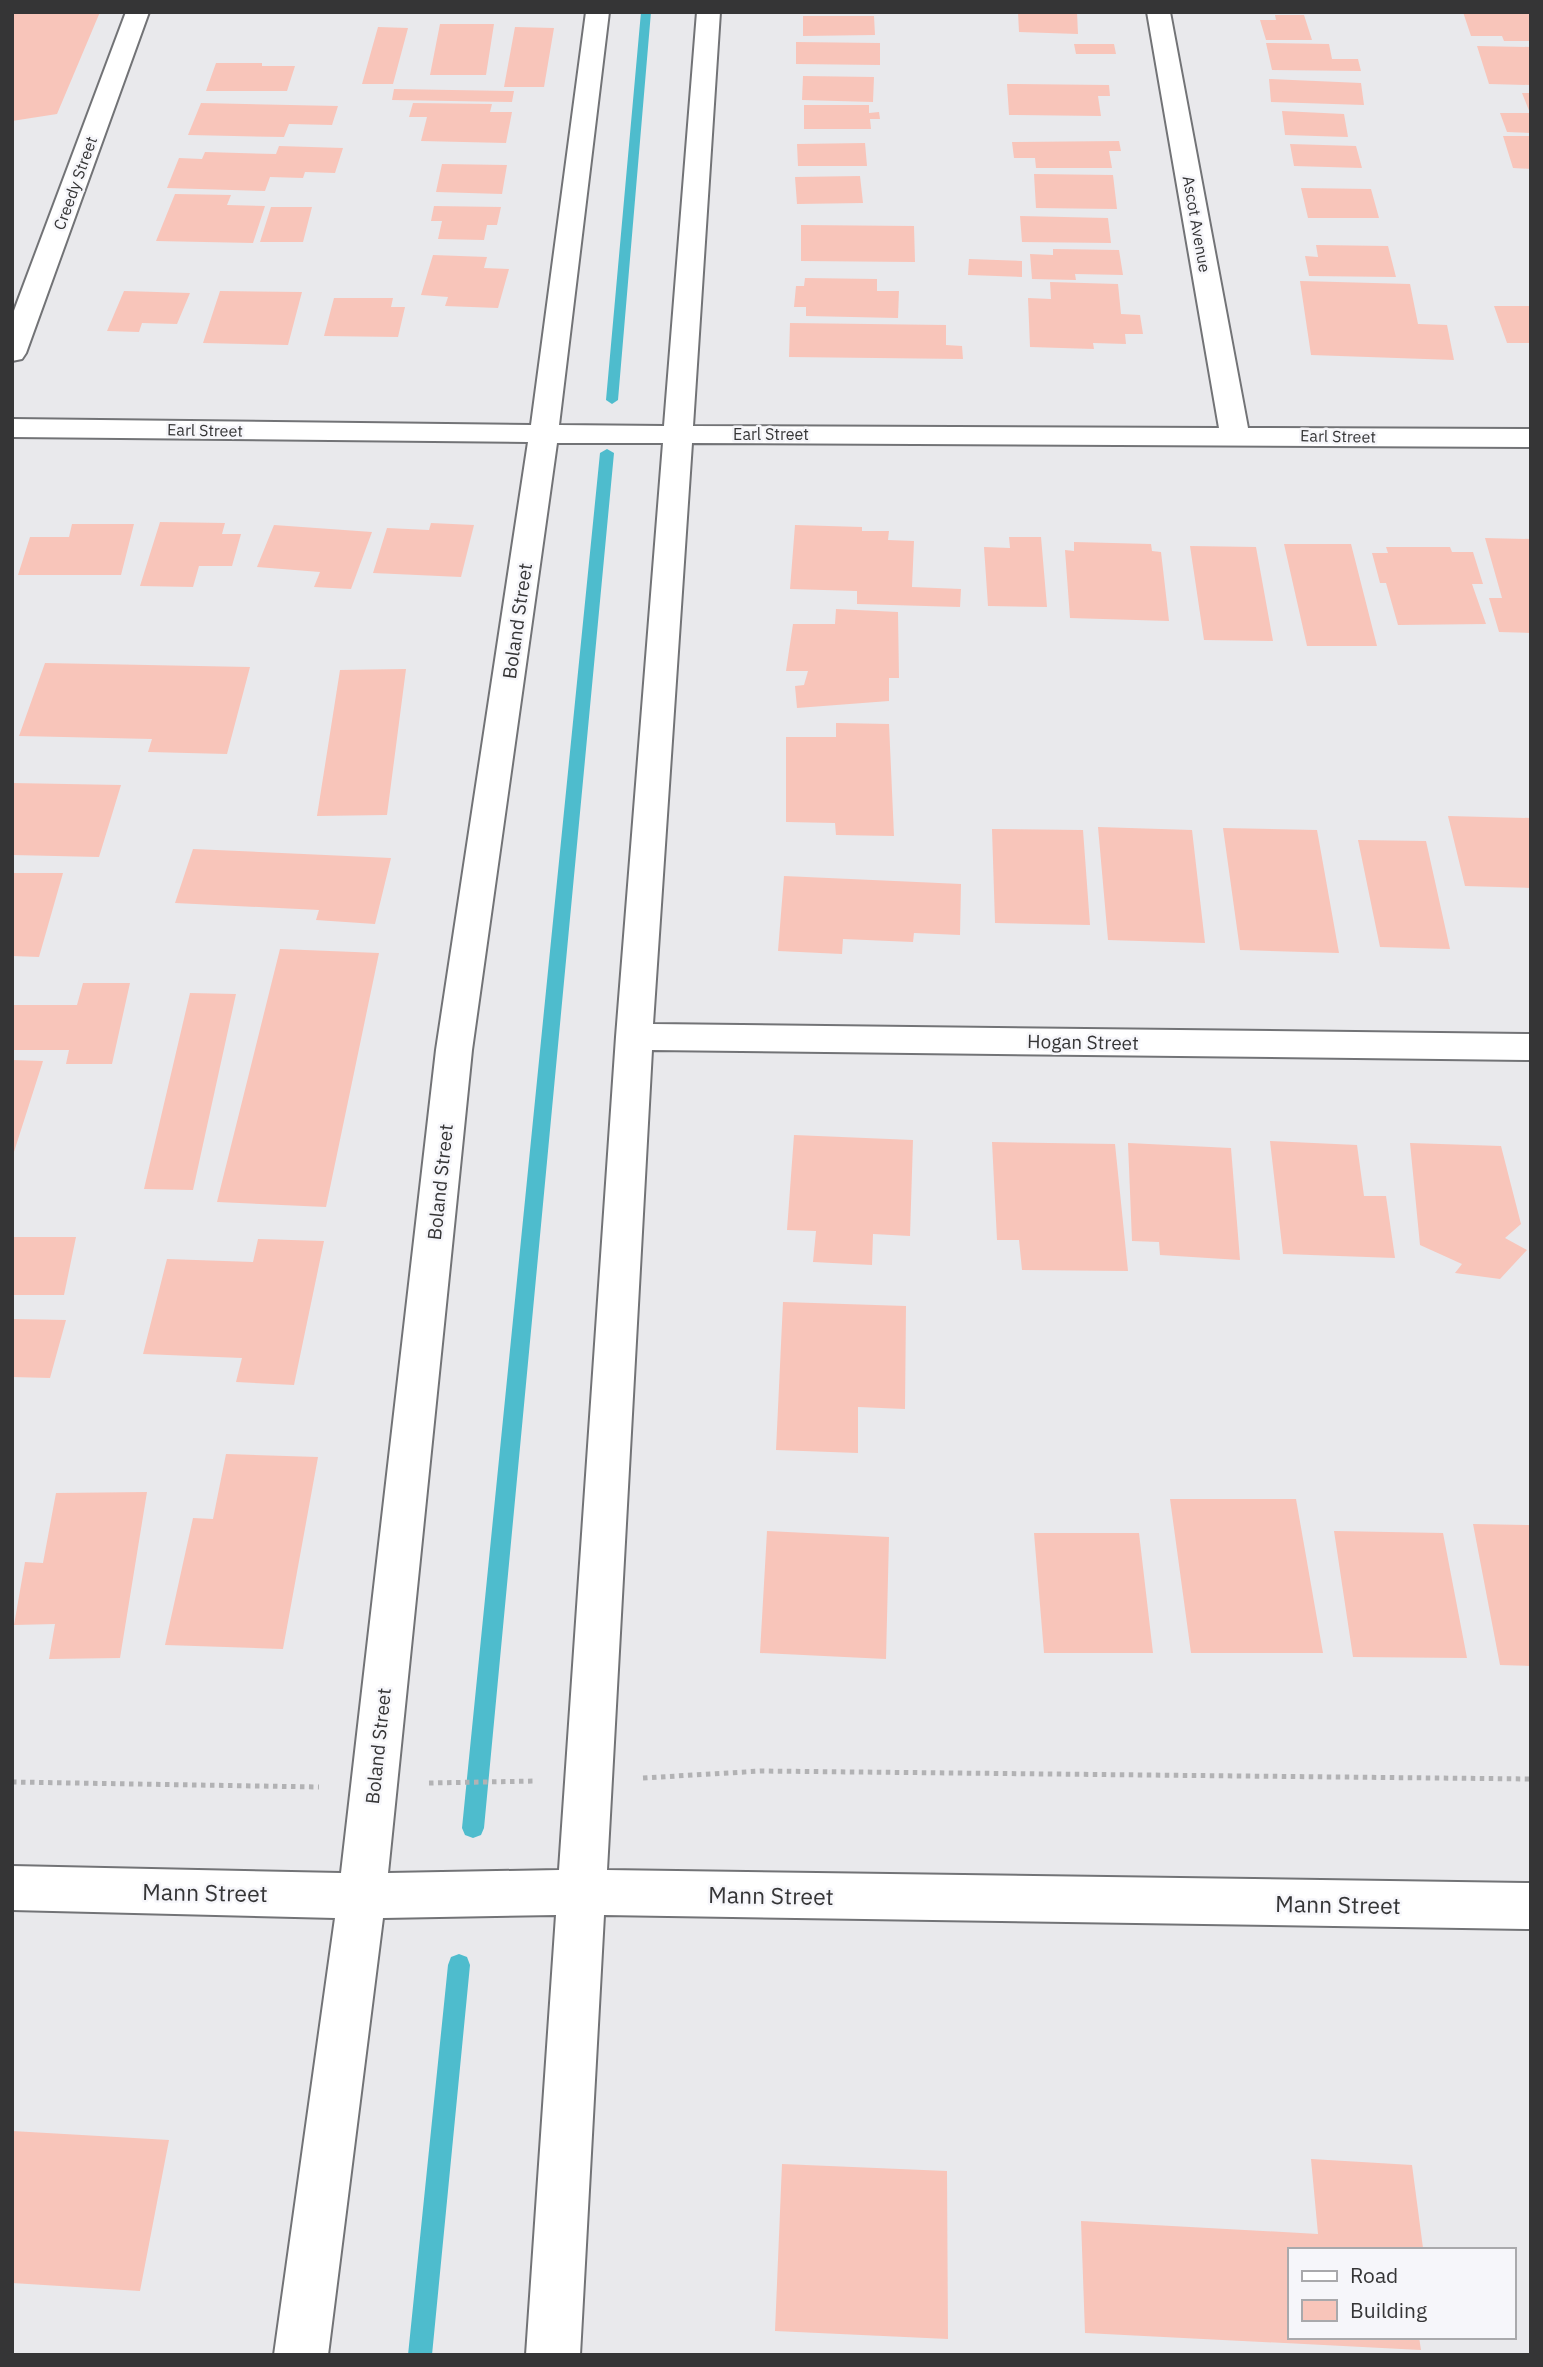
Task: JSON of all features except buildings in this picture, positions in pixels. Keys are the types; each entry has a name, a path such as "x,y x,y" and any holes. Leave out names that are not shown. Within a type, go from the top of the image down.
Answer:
{"street":[{"name":"Creedy Street","path":"12,353 138,12"},
{"name":"Boland Street","path":"301,2355 362,1896 454,1051 544,434 598,12"},
{"path":"553,2355 579,1892 634,1037 709,12"},
{"name":"Ascot Avenue","path":"1158,12 1235,435"},
{"name":"Earl Street","path":"12,428 544,434 1531,438"},
{"name":"Hogan Street","path":"634,1037 1531,1047"},
{"name":"Mann Street","path":"12,1888 362,1896 579,1892 1530,1912"}],"path":[{"path":"12,1783 307,1787 588,1780 761,1771 1531,1779"}],"waterway":[{"path":"612,400 646,12"},
{"path":"473,1828 607,453"},
{"path":"420,2355 459,1965"}]}
